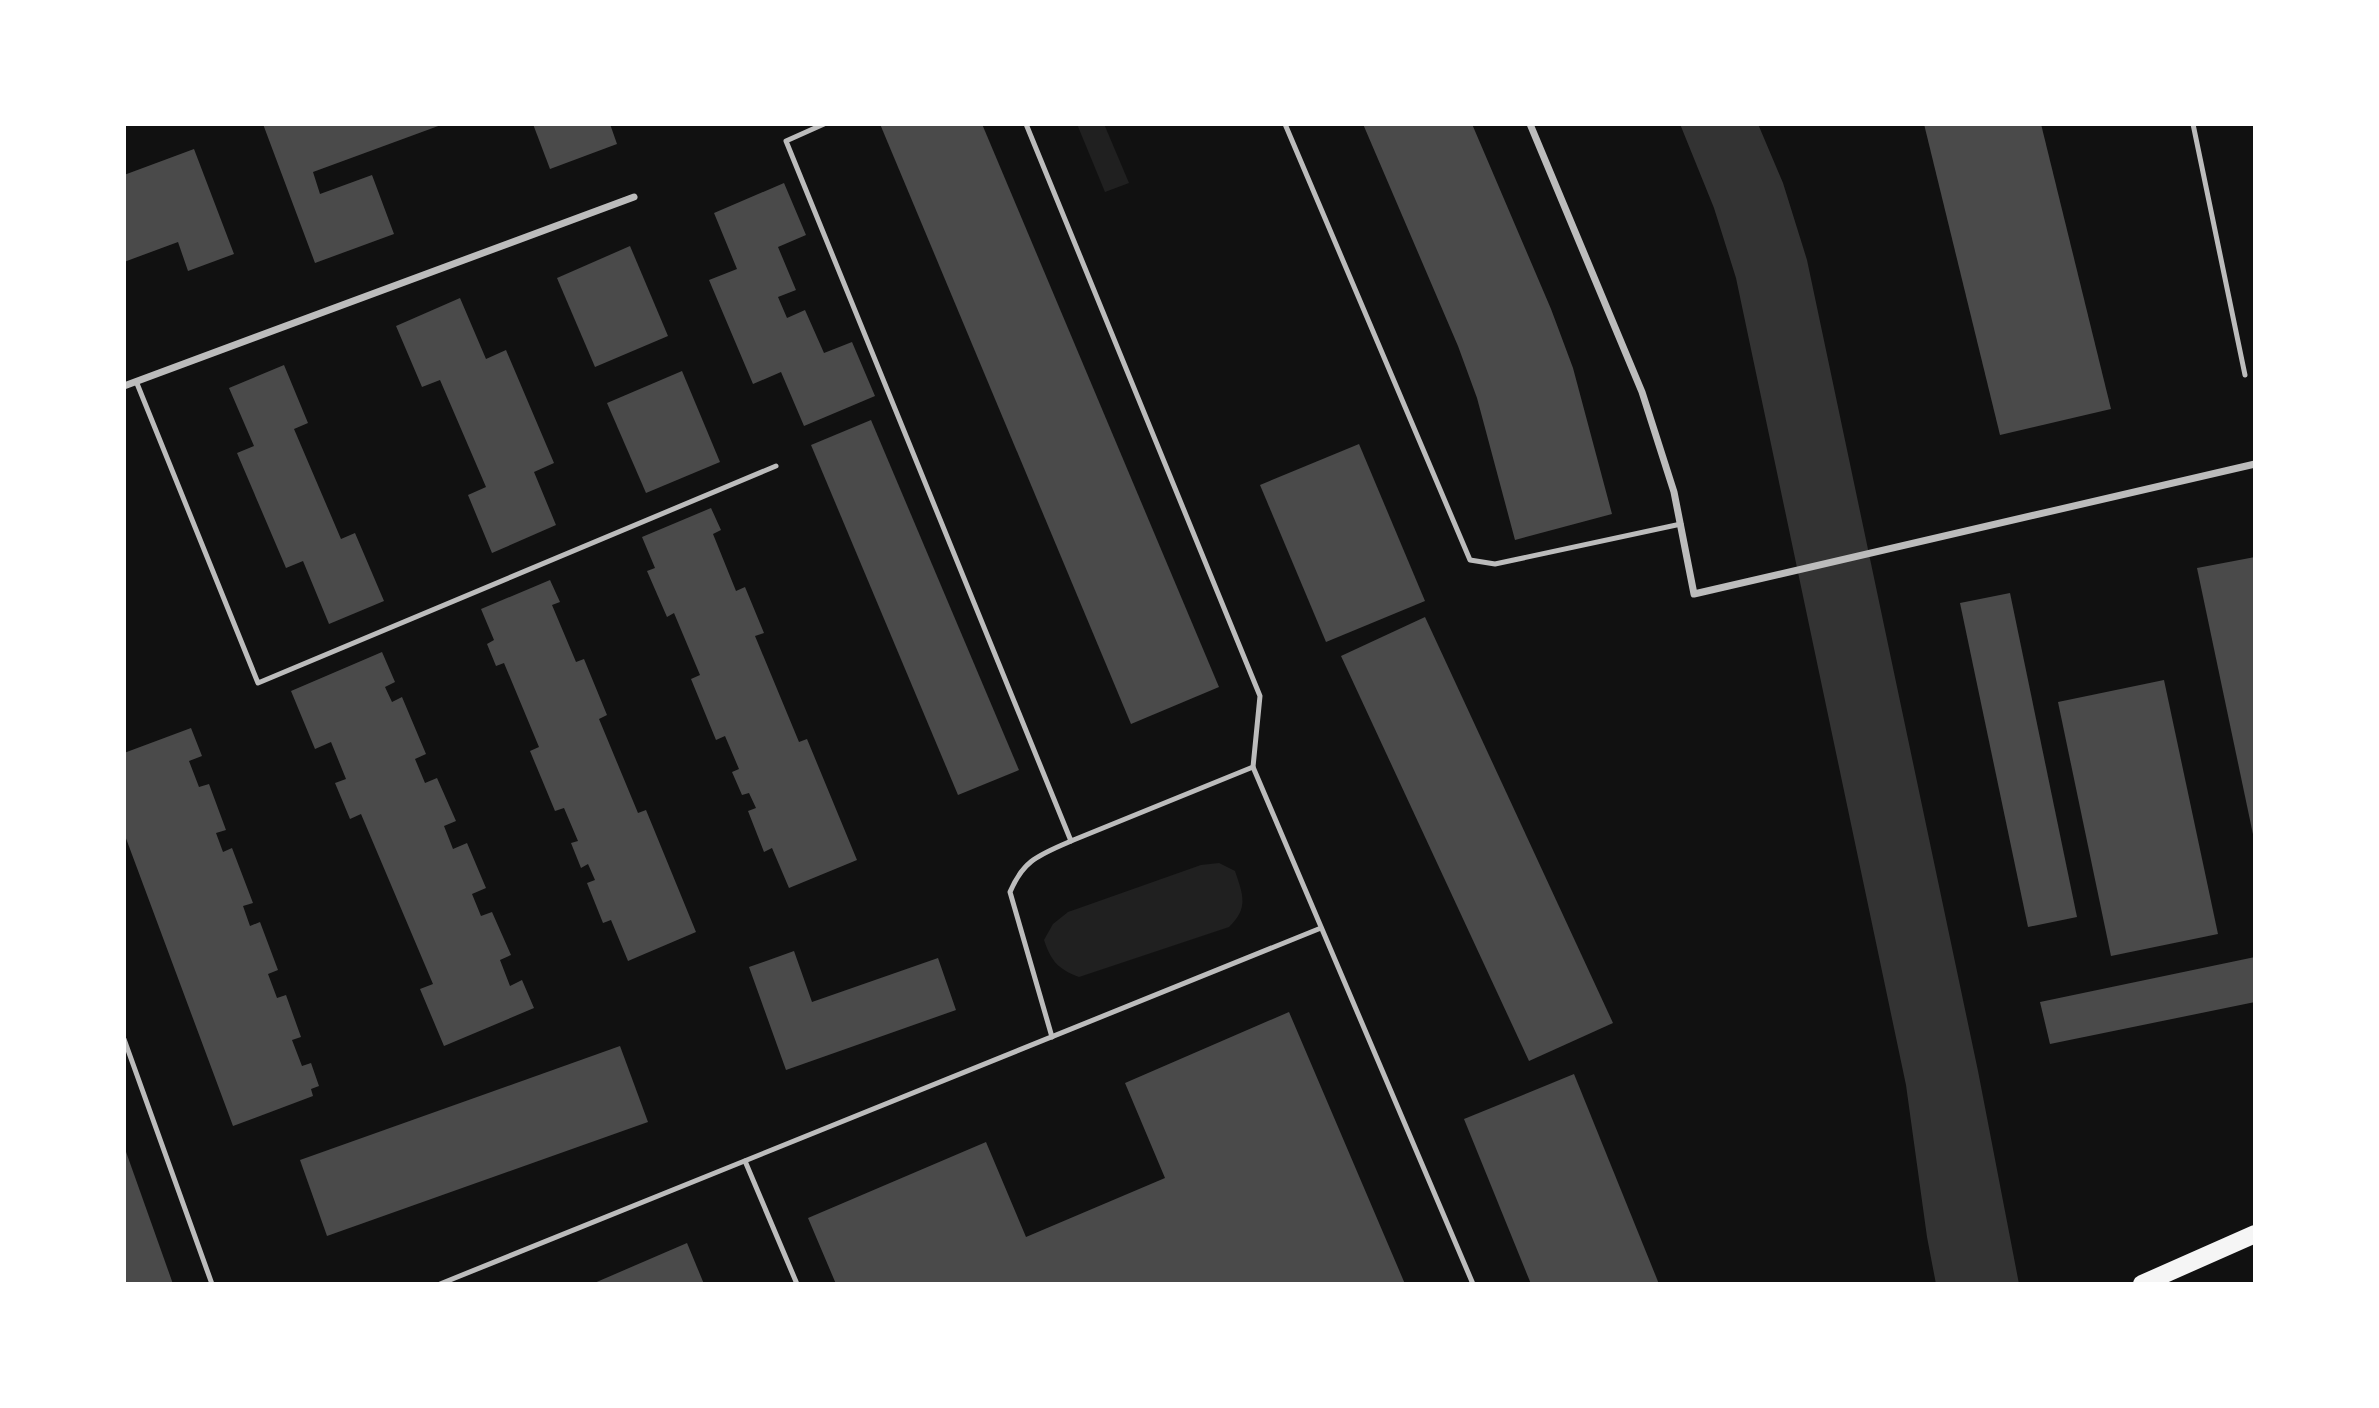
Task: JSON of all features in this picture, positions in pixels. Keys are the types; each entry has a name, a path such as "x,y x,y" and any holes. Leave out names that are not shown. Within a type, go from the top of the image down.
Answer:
{"main road":[{"path":"2142,1284 2255,1234"}],"street":[{"path":"1530,124 1642,392 1674,492 1694,594 2255,464"},
{"path":"124,386 634,197"}],"lane":[{"path":"824,124 786,141 1071,841"},
{"path":"1026,124 1260,696 1253,767 1473,1284"},
{"path":"1285,124 1470,560 1495,564 1681,524"},
{"path":"2193,124 2245,375"},
{"path":"136,381 258,683 776,466"},
{"path":"1052,1037 1010,892 1019,872 1038,856 1071,841 1253,767"},
{"path":"440,1284 1321,928"},
{"path":"124,1039 212,1284"},
{"path":"746,1161 797,1284"}],"shaded area":[{"path":"1077,124 1104,124 1129,183 1105,192"},
{"path":"1680,124 1758,124 1783,183 1807,260 1978,1071 2019,1284 1936,1284 1906,1085 1736,278 1714,208"},
{"path":"1219,863 1235,871 1242,894 1240,914 1229,927 1079,977 1066,971 1049,954 1044,940 1053,924 1068,912 1201,865"}],"building":[{"path":"263,124 441,125 313,172 320,194 372,175 394,234 315,263"},
{"path":"533,124 610,124 617,144 550,169"},
{"path":"880,124 982,124 1219,687 1131,724"},
{"path":"1363,124 1472,124 1551,309 1573,368 1612,514 1515,540 1477,398 1458,346"},
{"path":"1924,124 2041,124 2111,409 2000,435"},
{"path":"194,149 234,254 188,271 178,242 124,262 124,175"},
{"path":"784,183 806,235 778,247 796,290 778,297 787,318 805,310 824,353 852,342 875,396 804,426 781,372 753,384 709,280 737,269 714,213"},
{"path":"630,246 668,336 595,367 557,278"},
{"path":"460,298 486,359 506,350 554,463 534,472 556,525 492,553 468,495 486,487 440,380 422,387 396,326"},
{"path":"284,365 308,423 294,429 341,539 355,533 384,601 329,624 303,561 286,568 237,453 254,446 229,388"},
{"path":"682,371 720,462 646,493 607,403"},
{"path":"871,420 1019,770 958,795 811,445"},
{"path":"1359,444 1425,601 1326,642 1260,485"},
{"path":"711,508 721,530 713,534 736,591 745,587 764,633 755,636 799,742 807,739 857,860 789,888 772,848 764,852 748,811 756,808 749,793 742,795 732,772 739,769 725,736 716,740 691,679 700,675 674,613 667,617 647,571 655,568 642,537"},
{"path":"2255,557 2255,839 2254,839 2197,568"},
{"path":"550,580 560,602 552,605 576,662 584,659 607,715 599,719 638,813 646,810 696,932 628,961 611,920 603,923 587,883 595,880 588,864 581,868 571,843 578,841 564,808 555,811 530,751 539,747 504,663 496,666 487,644 494,640 481,609"},
{"path":"2010,593 2077,917 2028,927 1960,603"},
{"path":"1425,617 1613,1023 1529,1061 1341,656"},
{"path":"382,652 395,682 385,687 392,702 402,697 426,754 415,759 425,783 437,778 456,821 444,826 453,849 467,843 486,888 472,894 481,916 492,912 511,955 500,960 510,986 522,980 534,1008 444,1046 420,989 433,984 361,814 350,819 335,783 346,779 331,742 315,749 291,691"},
{"path":"2164,680 2218,934 2111,956 2058,702"},
{"path":"191,728 202,756 189,761 199,787 209,784 226,830 216,833 223,852 232,848 253,903 243,906 250,926 260,922 278,970 268,974 277,998 286,995 301,1037 292,1040 302,1066 311,1063 319,1086 311,1089 313,1096 233,1126 124,833 124,753"},
{"path":"794,951 812,1002 938,958 956,1010 786,1070 749,967"},
{"path":"2255,957 2255,1002 2050,1044 2040,1002"},
{"path":"1289,1012 1405,1284 836,1284 808,1218 986,1142 1026,1237 1165,1178 1125,1083"},
{"path":"620,1046 648,1122 327,1236 300,1160"},
{"path":"1574,1074 1659,1284 1531,1284 1464,1119"},
{"path":"125,1149 173,1284 124,1284"},
{"path":"687,1243 704,1284 592,1284"}]}
